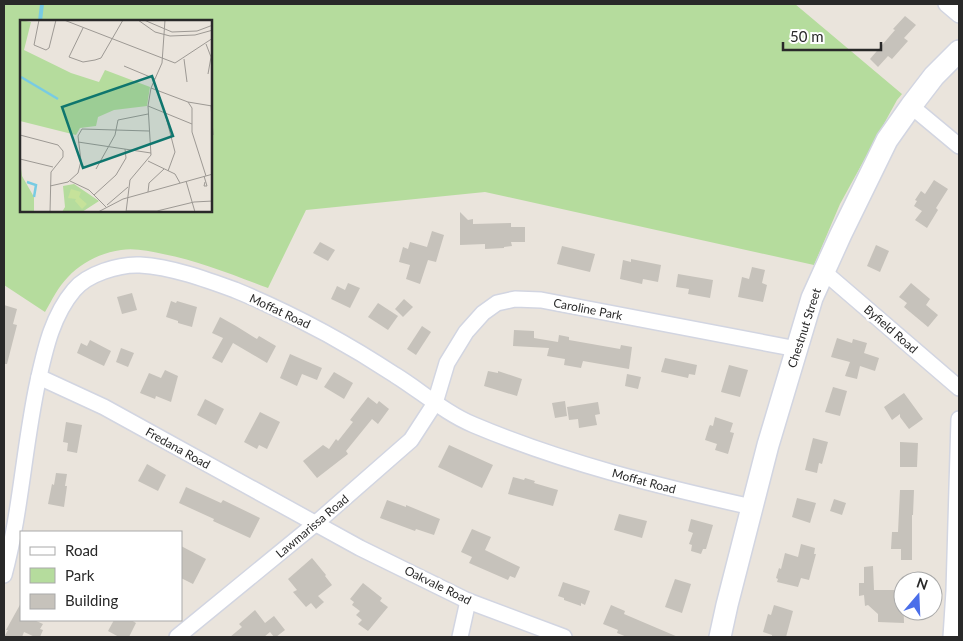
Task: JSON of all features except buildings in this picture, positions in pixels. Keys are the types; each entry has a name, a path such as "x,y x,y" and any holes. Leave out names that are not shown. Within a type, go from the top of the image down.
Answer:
{"main road":[{"name":"Chestnut Street","path":"720,637 768,445 812,298 864,184 887,140 934,76 959,50"}],"street":[{"path":"946,4 959,15"},
{"path":"911,106 959,146"},
{"name":"Moffat Road","path":"4,575 12,546 31,413 49,336 61,310 74,289 101,272 138,265 172,270 211,281 262,301 331,335 397,375 435,403 470,423 554,455 609,472 666,488 752,507"},
{"name":"Byfield Road","path":"823,271 959,388"},
{"name":"Caroline Park","path":"435,403 447,363 466,332 483,314 497,303 515,299 541,300 797,349"},
{"name":"Fredana Road","path":"39,377 104,407 315,524"},
{"name":"Lawmarissa Road","path":"177,637 315,524 411,440 435,403"},
{"path":"951,637 959,419"},
{"name":"Oakvale Road","path":"315,524 468,601 564,637"},
{"path":"460,637 468,601"}],"green space":[{"path":"4,4 795,4 902,94 840,204 814,265 485,192 306,210 268,288 190,260 153,252 132,249 106,253 79,267 68,277 55,294 45,312 4,285"}],"waterway":[{"path":"40,20 42,4"}]}
